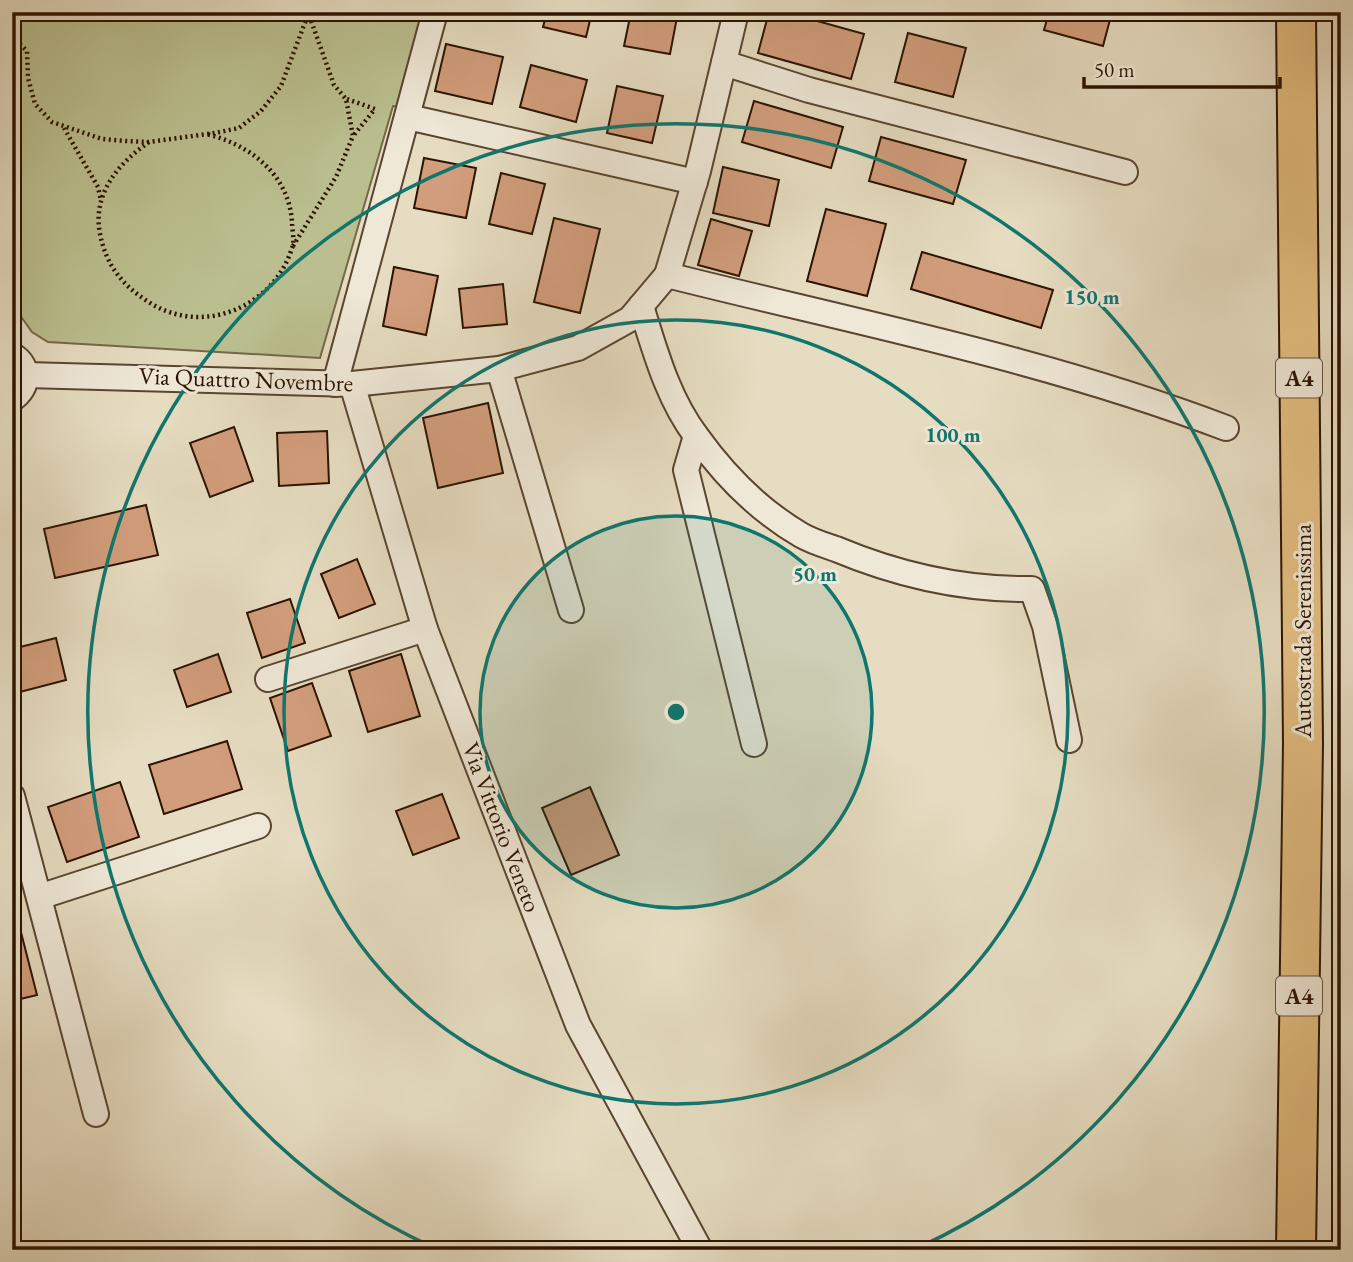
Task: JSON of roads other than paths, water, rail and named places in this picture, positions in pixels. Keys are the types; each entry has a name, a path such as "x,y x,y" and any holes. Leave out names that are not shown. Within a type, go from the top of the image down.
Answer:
{"highway":[{"name":"Autostrada Serenissima","path":"1296,12 1303,729 1296,1250"}],"street":[{"path":"344,384 435,12"},
{"name":"Via Quattro Novembre","path":"19,365 344,384 499,369 578,348 630,320 667,275 695,182 736,12"},
{"path":"724,63 809,90 1125,172"},
{"path":"408,117 695,182"},
{"path":"667,275 865,321 1139,394 1226,428"},
{"path":"641,306 664,378 696,436 743,492 802,536 875,565 932,579 990,590 1032,589 1045,626 1069,740"},
{"path":"12,399 24,388 19,365"},
{"path":"499,369 571,610"},
{"name":"Via Vittorio Veneto","path":"344,384 425,629 578,1025 700,1250"},
{"path":"696,436 686,470 754,744"},
{"path":"268,679 425,629"},
{"path":"12,796 96,1114"},
{"path":"39,897 258,826"}]}
